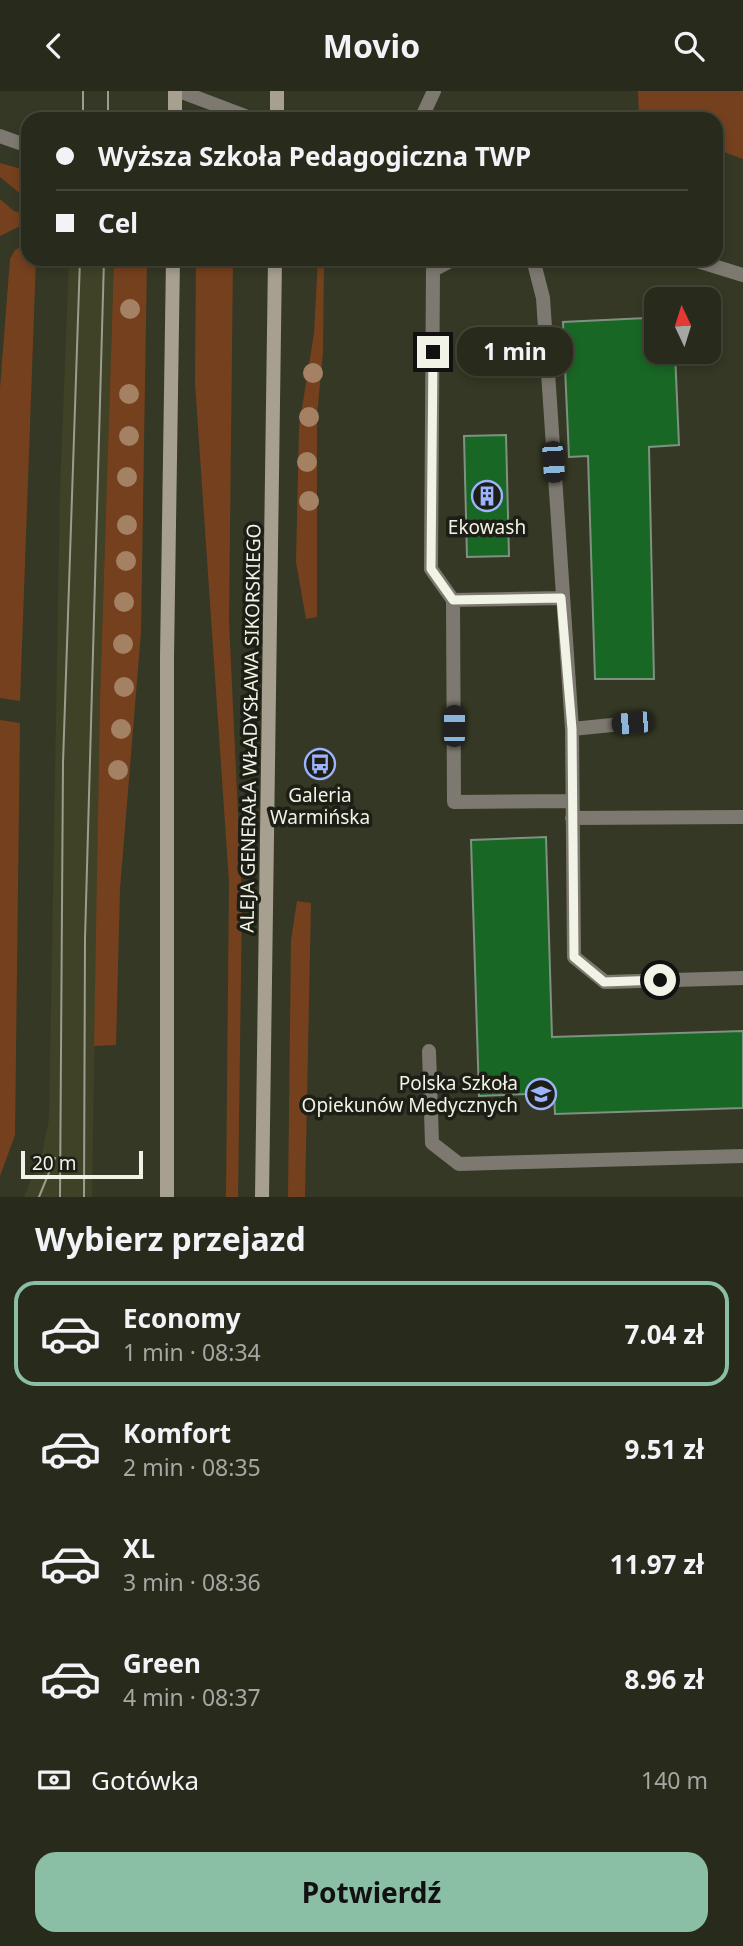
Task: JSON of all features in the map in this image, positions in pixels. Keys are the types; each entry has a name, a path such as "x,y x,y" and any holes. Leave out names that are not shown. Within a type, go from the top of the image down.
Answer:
{"main road":[{"path":"176,112 177,91"},
{"path":"277,91 277,112"},
{"path":"167,1197 167,657 173,266"},
{"name":"ALEJA GENERAŁA WŁADYSŁAWA SIKORSKIEGO","path":"262,1197 275,266"}],"lane":[{"path":"177,91 234,112"},
{"path":"424,112 435,91"},
{"path":"0,136 21,144"},
{"path":"441,266 433,270 431,569 453,600 454,802 571,801"},
{"path":"535,266 543,298 561,598 572,729 574,957 604,982 743,978"},
{"path":"714,266 743,275"},
{"path":"453,600 561,598"},
{"path":"572,729 632,723"},
{"path":"572,818 743,817"},
{"path":"429,1051 432,1143 459,1164 743,1156"}],"shaded area":[{"path":"638,91 743,91 743,159 723,152 723,112 639,112"},
{"path":"0,163 21,169 21,194 0,177"},
{"path":"0,199 21,214 21,226 0,236"},
{"path":"21,247 21,266 36,266 20,701 0,698 0,388 10,259 15,250"},
{"path":"69,266 114,266 100,699 92,1197 24,1197 42,1153 49,1119 60,490"},
{"path":"114,266 147,266 141,632 120,889 116,1045 94,1046 100,699"},
{"path":"196,266 233,266 229,621 242,900 238,1197 226,1197 229,882 195,383"},
{"path":"318,266 324,266 323,352 317,415 317,617 306,619 296,562 299,427 314,333"},
{"path":"0,720 20,723 15,1135 0,1176"},
{"path":"297,901 311,903 305,1197 288,1197 291,940"}],"building":[{"path":"644,318 644,364 676,364 679,445 649,447 654,679 595,679 588,456 569,457 563,322"},
{"name":"Ekowash","path":"506,435 509,556 467,557 464,436"},
{"path":"546,837 552,1037 743,1031 743,1108 555,1114 554,1093 479,1096 471,840"}],"tram line":[{"path":"83,91 83,112"},
{"path":"108,91 108,112"},
{"path":"60,1197 63,763 80,266"},
{"path":"84,1197 85,939 104,266"},
{"path":"39,1197 55,1158"}],"place":[{"name":"Ekowash","path":"487,496"},
{"name":"Galeria Warmińska","path":"320,764"},
{"name":"Polska Szkoła Opiekunów Medycznych","path":"541,1094"}],"route":[{"path":"433,352 431,569 453,600 561,598 572,729 574,957 604,982 660,980"}]}
